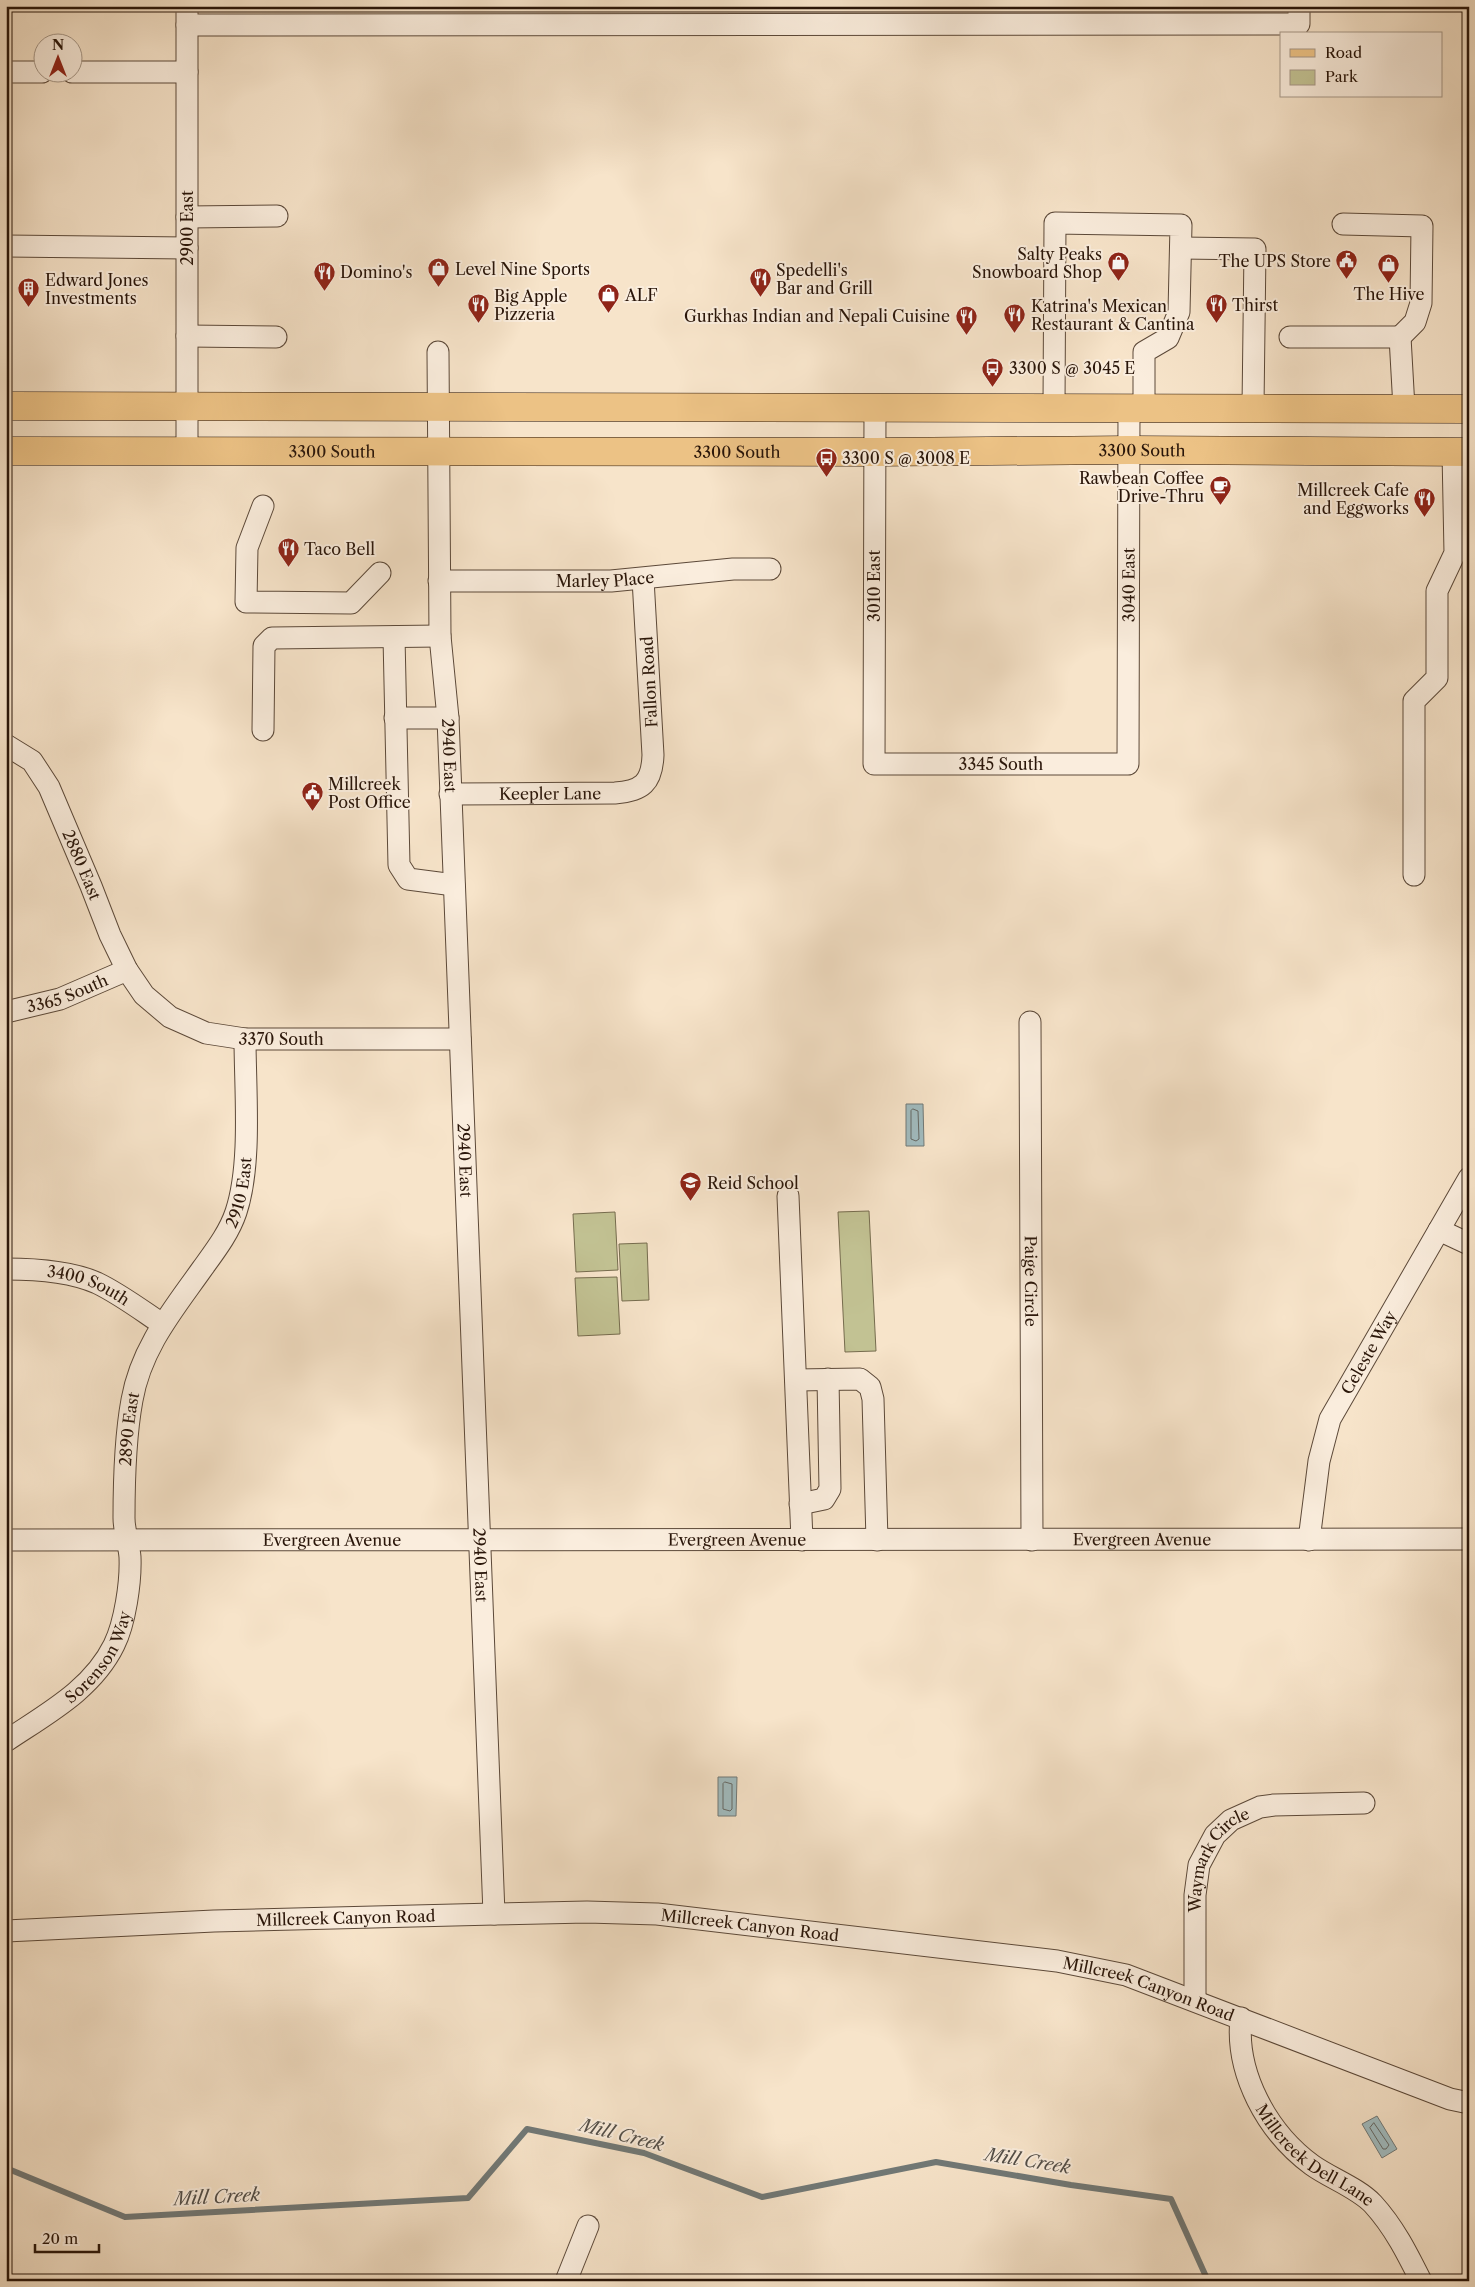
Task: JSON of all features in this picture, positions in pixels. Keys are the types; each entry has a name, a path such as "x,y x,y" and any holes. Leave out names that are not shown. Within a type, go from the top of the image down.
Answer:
{"main road":[{"path":"6,406 874,409 1253,407 1469,409"},
{"name":"3300 South","path":"6,451 874,452 1129,450 1461,452"}],"street":[{"path":"187,16 1299,15"},
{"name":"2900 East","path":"187,16 187,451"},
{"path":"6,72 32,72"},
{"path":"82,72 187,72"},
{"path":"187,217 277,216"},
{"path":"1054,408 1055,223 1181,225 1181,248 1256,249 1253,407"},
{"path":"1290,337 1400,337 1416,322 1421,303 1422,226 1343,224"},
{"path":"6,246 187,248"},
{"name":"3040 East","path":"1128,764 1129,450 1137,408 1144,352 1168,338 1179,312 1181,248"},
{"path":"187,336 276,337"},
{"path":"1400,337 1404,408"},
{"name":"2940 East","path":"438,352 437,450 440,636 448,718 494,1914"},
{"name":"3010 East","path":"874,409 874,764"},
{"path":"1414,875 1414,701 1437,678 1437,591 1455,553 1461,452"},
{"path":"263,506 247,548 246,602 351,603 380,573"},
{"name":"Marley Place","path":"439,581 611,582 733,569 770,569"},
{"name":"Fallon Road","path":"644,579 653,755 652,770 646,783"},
{"path":"263,730 264,646 272,638 440,636"},
{"path":"394,637 399,865 408,879 454,885"},
{"path":"395,718 448,718"},
{"name":"2880 East","path":"6,745 32,761 57,802 110,935 127,970"},
{"name":"3345 South","path":"874,764 1128,764"},
{"name":"Keepler Lane","path":"450,794 615,793 632,791 646,783"},
{"name":"3365 South","path":"6,1012 60,999 127,970"},
{"name":"3370 South","path":"127,970 144,995 170,1017 206,1033 246,1039 460,1038"},
{"name":"Paige Circle","path":"1030,1022 1032,1540"},
{"name":"2910 East","path":"162,1324 221,1243 236,1212 245,1162 246,1039"},
{"name":"Celeste Way","path":"1309,1540 1319,1461 1330,1419 1469,1178"},
{"path":"788,1196 802,1540"},
{"path":"1438,1230 1469,1244"},
{"name":"3400 South","path":"6,1269 54,1272 96,1283 135,1305 162,1324"},
{"name":"2890 East","path":"127,1540 124,1520 127,1440 132,1398 145,1353 162,1324"},
{"path":"796,1380 860,1379 870,1387 873,1399 877,1540"},
{"path":"800,1504 824,1499 830,1488 828,1380"},
{"name":"Evergreen Avenue","path":"6,1540 1469,1540"},
{"name":"Sorenson Way","path":"6,1741 78,1692 95,1675 114,1645 125,1614 130,1557 127,1540"},
{"name":"Waymark Circle","path":"1195,2000 1195,1895 1198,1865 1215,1835 1231,1820 1260,1807 1274,1804 1364,1804"},
{"name":"Millcreek Canyon Road","path":"6,1931 214,1921 587,1912 657,1914 1057,1961 1126,1975 1450,2099 1469,2103"},
{"name":"Millcreek Dell Lane","path":"1241,2018 1239,2036 1242,2060 1254,2094 1271,2122 1291,2146 1312,2165 1371,2202 1395,2230 1421,2281"},
{"path":"566,2281 588,2226"}],"green space":[{"path":"869,1211 876,1351 845,1352 838,1212"},
{"path":"615,1212 618,1270 576,1272 573,1214"},
{"path":"647,1243 649,1300 622,1301 619,1244"},
{"path":"617,1277 620,1334 578,1336 575,1278"}],"water":[{"path":"906,1104 923,1104 924,1146 906,1146"},
{"path":"718,1777 737,1777 736,1816 718,1816"},
{"path":"1377,2116 1397,2149 1382,2158 1362,2124"}],"waterway":[{"name":"Mill Creek","path":"6,2168 125,2217 468,2198 527,2129 644,2153 762,2197 936,2162 1071,2185 1171,2199 1208,2281"}],"place":[{"name":"The UPS Store","path":"1347,280"},
{"name":"Salty Peaks Snowboard Shop","path":"1118,282"},
{"name":"The Hive","path":"1389,284"},
{"name":"Level Nine Sports","path":"439,288"},
{"name":"Domino's","path":"324,291"},
{"name":"Spedelli's Bar and Grill","path":"760,298"},
{"name":"Edward Jones Investments","path":"29,308"},
{"name":"ALF","path":"609,314"},
{"name":"Big Apple Pizzeria","path":"478,324"},
{"name":"Thirst","path":"1216,324"},
{"name":"Katrina's Mexican Restaurant & Cantina","path":"1015,334"},
{"name":"Gurkhas Indian and Nepali Cuisine","path":"966,335"},
{"name":"3300 S @ 3045 E","path":"993,387"},
{"name":"3300 S @ 3008 E","path":"826,477"},
{"name":"Rawbean Coffee Drive-Thru","path":"1220,506"},
{"name":"Millcreek Cafe and Eggworks","path":"1425,518"},
{"name":"Taco Bell","path":"288,568"},
{"name":"Millcreek Post Office","path":"312,812"},
{"name":"Reid School","path":"691,1202"}]}
